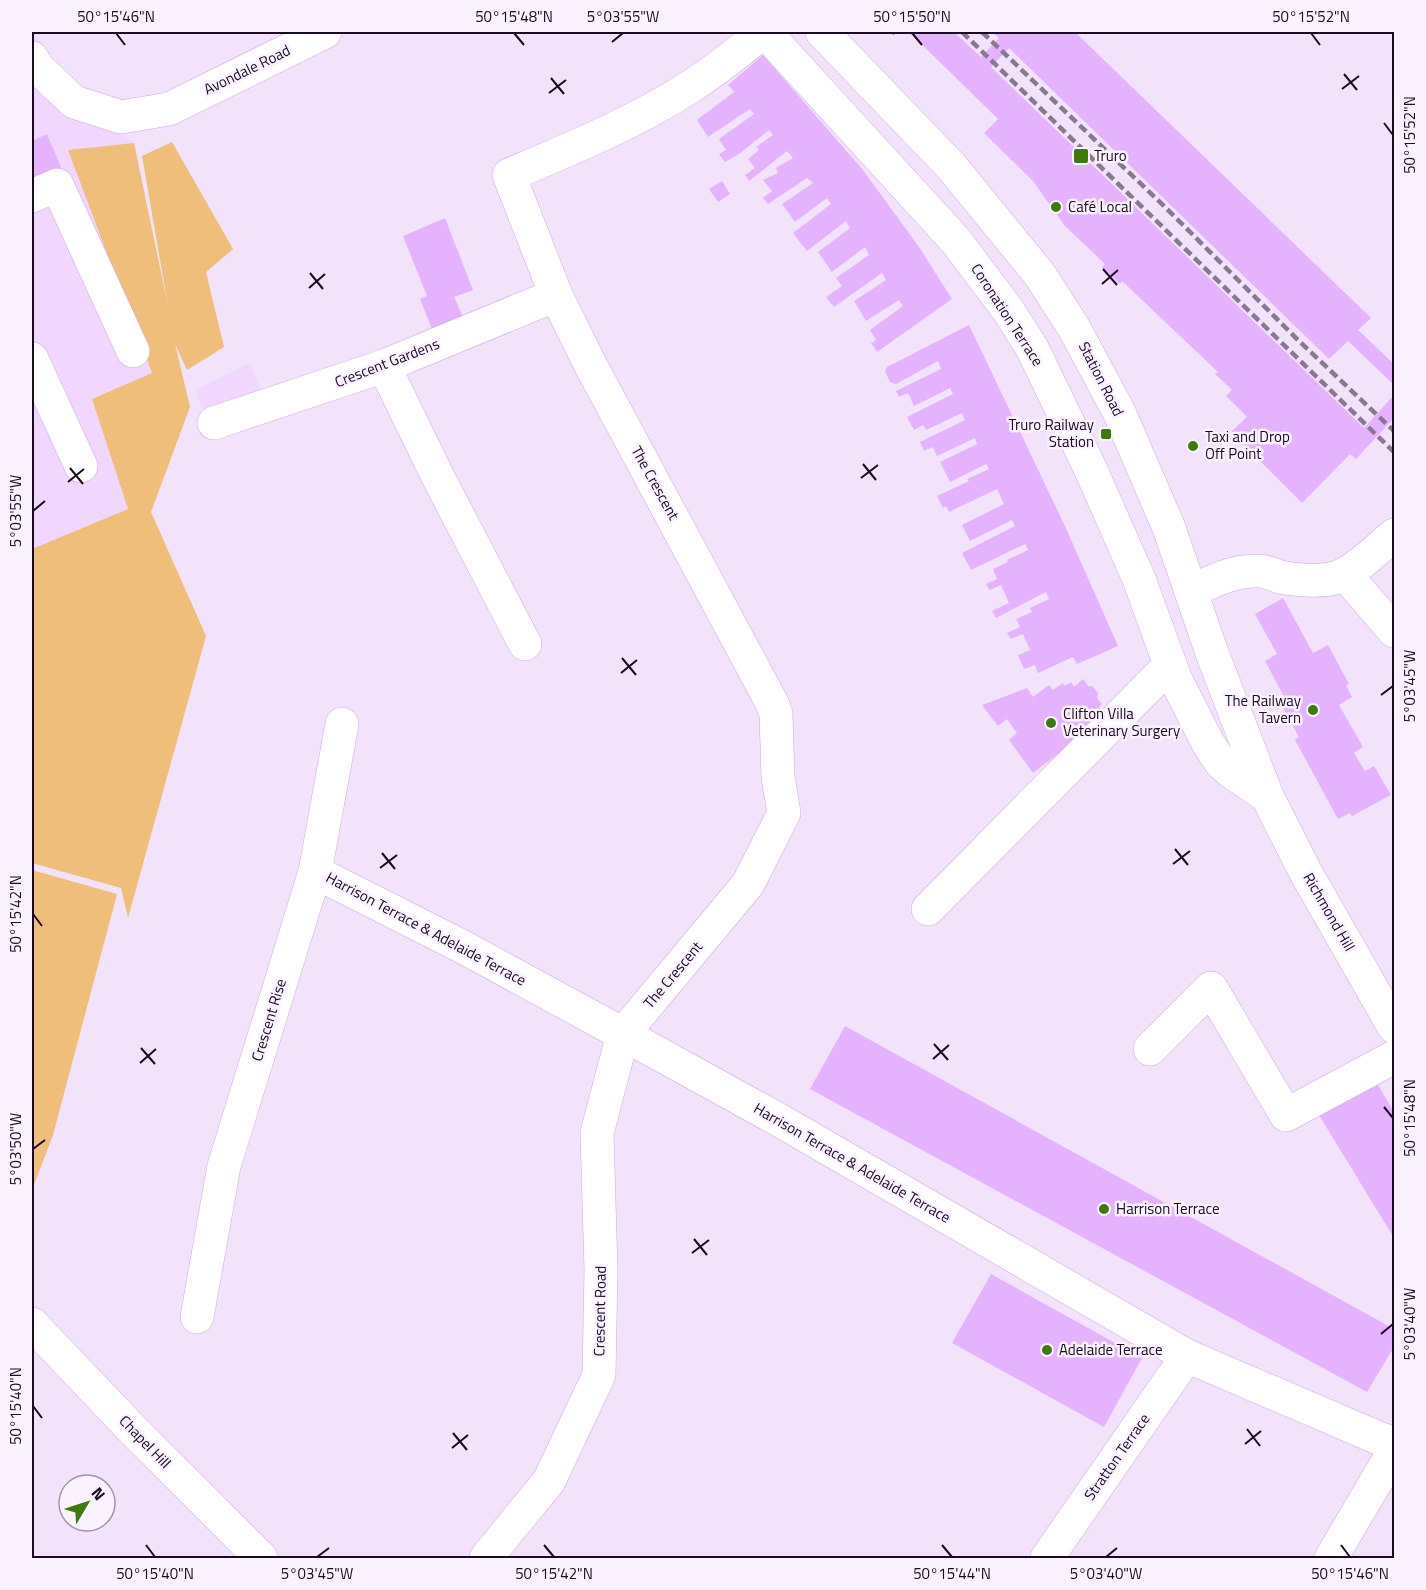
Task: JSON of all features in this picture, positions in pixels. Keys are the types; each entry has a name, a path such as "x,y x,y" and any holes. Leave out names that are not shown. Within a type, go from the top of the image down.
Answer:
{"street":[{"name":"Avondale Road","path":"32,58 38,68 74,102 121,117 169,109 325,32"},
{"name":"The Crescent","path":"623,1034 748,884 784,813 778,777 776,714 701,568 590,364 556,295 509,175 568,150 672,98 729,60 764,32"},
{"name":"Coronation Terrace","path":"764,32 956,240 1008,310 1032,348 1123,540 1149,602 1170,665 1208,743 1221,762 1237,776 1267,795"},
{"name":"Station Road","path":"822,32 951,166 1056,297 1096,365 1169,528 1212,653 1267,795"},
{"path":"32,196 57,185 133,351"},
{"name":"Crescent Gardens","path":"214,423 384,366 556,295"},
{"path":"32,359 81,466"},
{"path":"384,366 438,477 525,644"},
{"path":"1192,591 1218,578 1246,571 1260,571 1283,578 1334,579 1346,574 1395,535"},
{"path":"1346,574 1395,631"},
{"path":"928,909 1170,665"},
{"name":"Crescent Rise","path":"196,1317 224,1166 315,872 342,724"},
{"name":"Richmond Hill","path":"1267,795 1306,873 1395,1027"},
{"name":"Harrison Terrace & Adelaide Terrace","path":"315,872 463,947 789,1126 1187,1356 1383,1440 1395,1442"},
{"path":"1150,1049 1211,988 1286,1115 1395,1057"},
{"name":"Crescent Road","path":"486,1558 549,1481 599,1375 601,1270 597,1133 623,1034"},
{"name":"Chapel Hill","path":"32,1324 132,1430 261,1558"},
{"name":"Stratton Terrace","path":"1047,1558 1187,1356"},
{"path":"1331,1558 1387,1463 1395,1455"}],"shaded area":[{"path":"32,32 72,93 134,143 68,150 152,374 92,399 128,509 32,549"},
{"path":"172,142 233,249 206,272 224,347 187,370 175,344 190,407 151,512 206,636 128,918 121,888 32,863 32,549 128,509 92,399 152,373 68,150 134,143 168,306 142,156"},
{"path":"250,363 261,389 205,415 195,390"},
{"path":"32,870 117,894 53,1135 32,1190"}],"building":[{"path":"909,32 954,32 981,57 999,38 992,32 1075,32 1371,318 1358,330 1394,364 1394,385 1348,341 1329,359 1009,48 991,67 1364,428 1394,395 1394,418 1356,459 1350,454 1302,503 1231,432 1247,417 1226,396 1232,390 1215,374 1218,372 1122,281 1120,284 1102,267 1105,264 1065,226 1033,181 984,133 998,119"},
{"path":"763,55 863,170 919,247 952,299 877,352 871,343 876,340 870,330 903,306 899,300 866,321 854,301 886,280 882,273 834,307 826,297 842,286 836,278 869,255 865,247 832,272 818,252 850,228 846,221 807,251 793,233 831,204 827,198 795,222 782,204 813,183 807,178 768,204 763,198 772,191 763,180 778,173 776,168 793,158 787,151 749,181 745,175 755,168 748,159 759,150 756,147 773,135 769,130 725,162 719,154 726,150 719,139 754,114 750,109 708,137 697,120 734,92 728,85"},
{"path":"47,134 63,172 32,185 32,141"},
{"path":"722,181 730,194 718,202 709,189"},
{"path":"445,218 473,290 454,297 463,317 432,329 420,299 427,296 403,236"},
{"path":"969,325 1064,524 1118,646 1077,664 1073,657 1038,673 1035,665 1024,669 1018,655 1030,650 1023,634 1011,639 1007,633 1020,627 1016,619 1032,612 1030,608 1049,599 1046,592 996,618 992,611 1009,603 1001,585 990,590 986,584 997,579 993,569 1028,550 1025,544 971,570 962,553 1015,526 1012,520 970,541 962,525 1004,504 997,489 949,512 946,506 943,508 937,496 989,469 986,464 950,482 940,462 977,444 975,438 937,456 933,447 924,451 920,442 965,420 962,413 926,430 923,425 914,430 907,417 953,394 950,388 914,406 908,393 899,397 896,391 941,369 938,361 896,384 890,382 885,371 887,367"},
{"name":"The Railway Tavern","path":"1283,598 1313,653 1328,645 1349,684 1346,685 1352,697 1339,705 1363,747 1354,753 1365,771 1374,766 1391,795 1352,816 1350,813 1338,819 1295,740 1299,737 1282,706 1287,702 1265,661 1277,654 1255,614"},
{"name":"Clifton Villa Veterinary Surgery","path":"1083,679 1098,693 1097,698 1102,704 1099,707 1104,714 1086,732 1033,773 1009,740 1017,733 1007,719 998,726 982,705 1027,688 1033,697 1049,685 1053,690 1063,683 1065,686 1071,682 1074,687"},
{"name":"Harrison Terrace","path":"845,1026 1394,1329 1394,1347 1367,1392 810,1089"},
{"path":"1375,1080 1394,1112 1394,1238 1319,1115"},
{"name":"Adelaide Terrace","path":"991,1274 1142,1358 1104,1427 952,1343"}],"railway":[{"path":"962,32 1394,452"},
{"path":"982,32 1394,431"}],"place":[{"name":"Truro","path":"1081,156"},
{"name":"Café Local","path":"1056,207"},
{"name":"Truro Railway Station","path":"1106,434"},
{"name":"Taxi and Drop Off Point","path":"1193,446"},
{"name":"The Railway Tavern","path":"1313,710"},
{"name":"Clifton Villa Veterinary Surgery","path":"1051,723"},
{"name":"Harrison Terrace","path":"1104,1209"},
{"name":"Adelaide Terrace","path":"1047,1350"}]}
